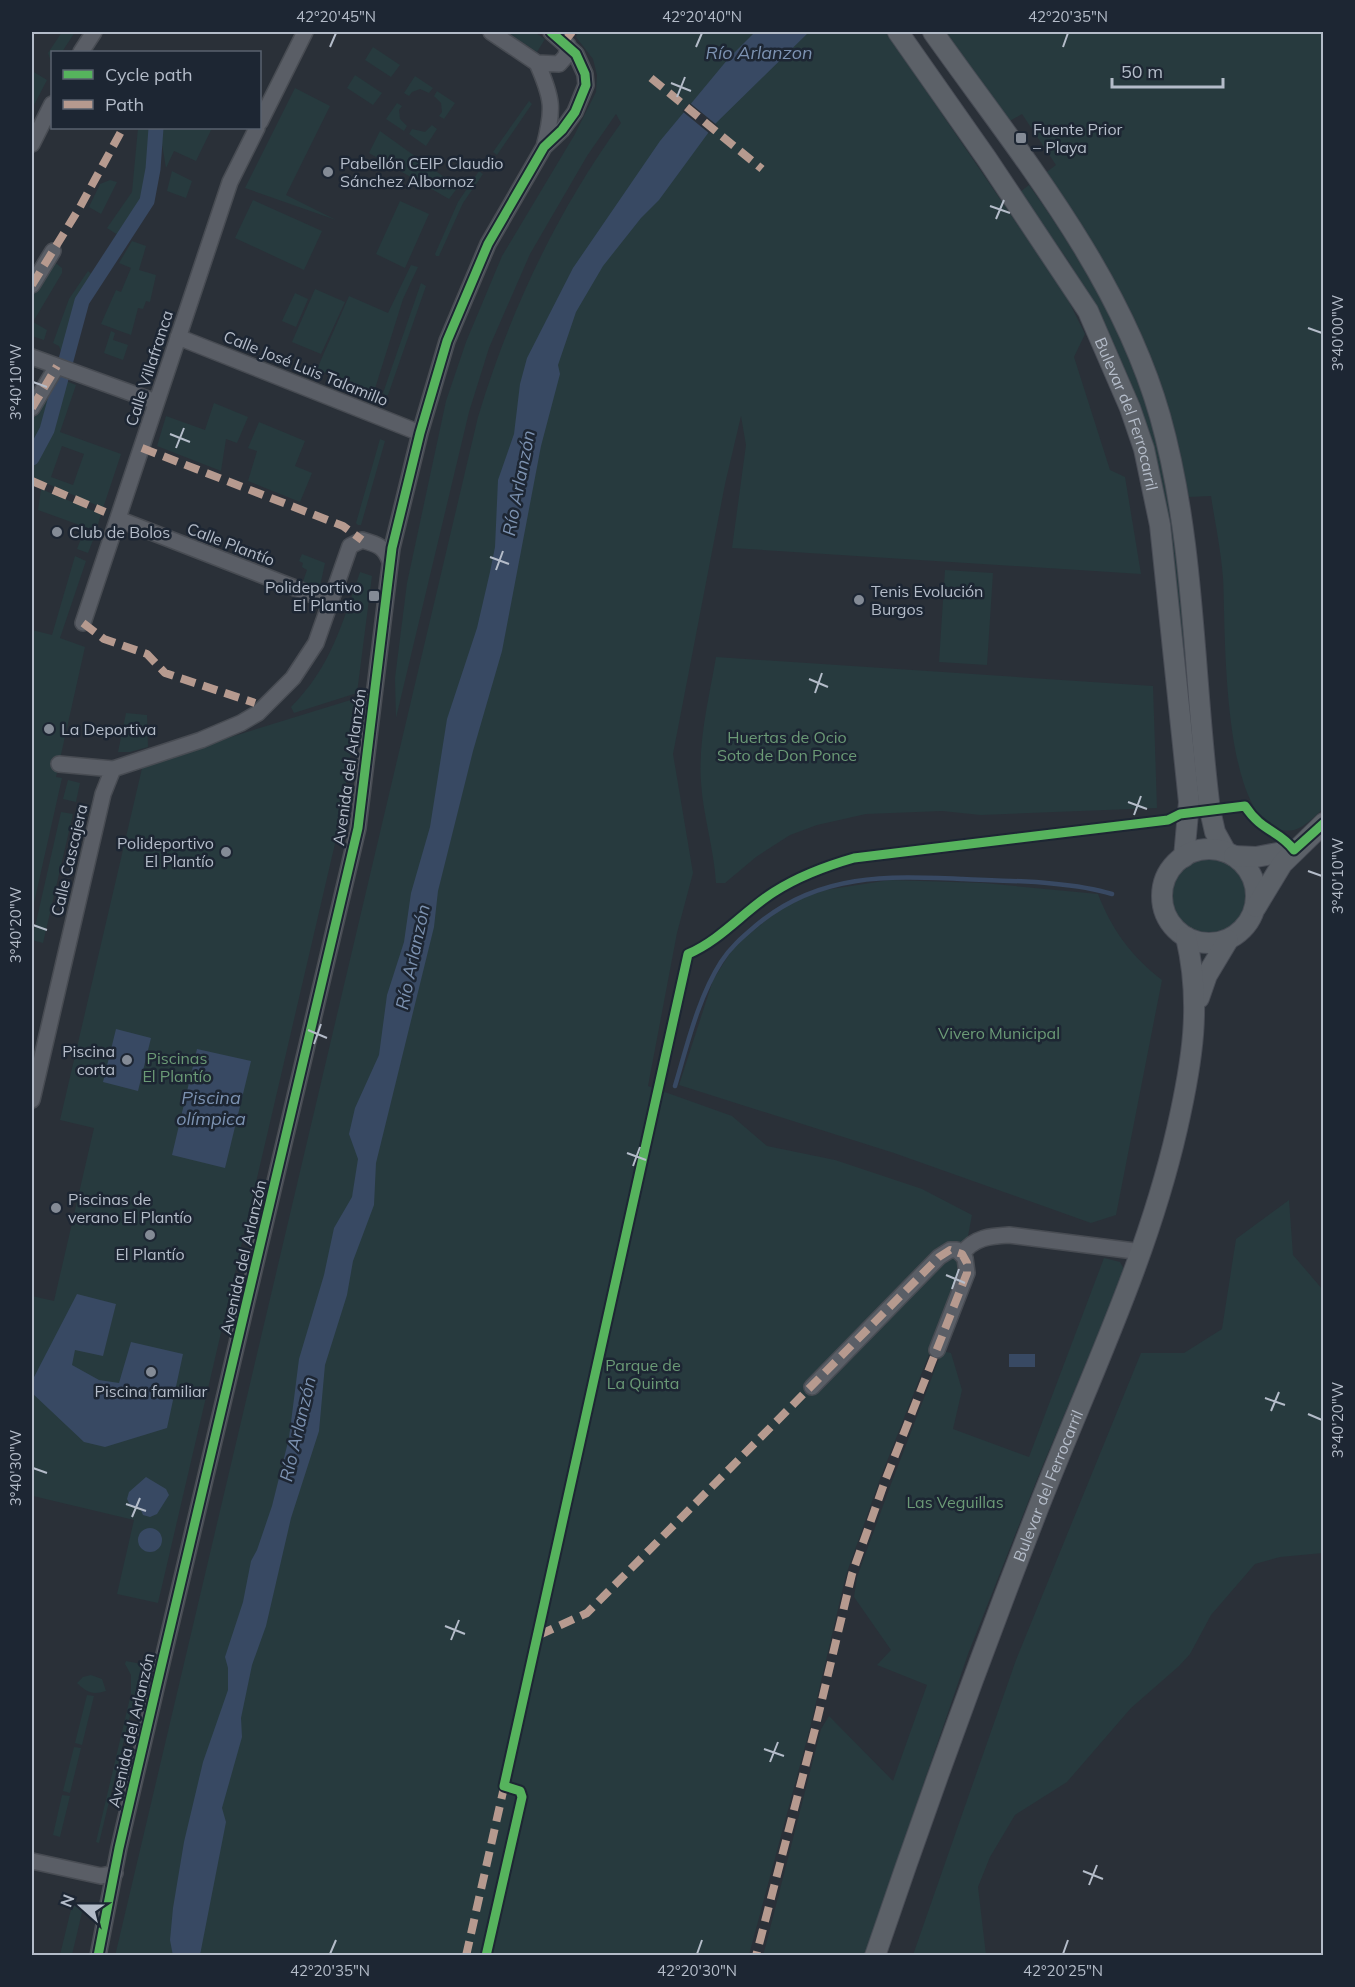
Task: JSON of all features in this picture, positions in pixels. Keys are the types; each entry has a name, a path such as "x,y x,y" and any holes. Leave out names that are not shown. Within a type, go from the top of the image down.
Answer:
{"main road":[{"name":"Bulevar del Ferrocarril","path":"898,32 1083,303 1110,358 1134,418 1144,449 1161,535 1189,802 1184,857"},
{"name":"Bulevar del Ferrocarril","path":"933,32 1085,250 1120,314 1145,371 1160,416 1181,520 1210,810 1215,832 1230,854"},
{"path":"1294,850 1256,857 1205,849 1184,857 1168,875 1163,901 1172,924 1186,937 1204,942 1228,940 1241,930 1274,875 1294,850 1323,823"},
{"path":"1230,854 1247,868 1254,883 1256,897 1253,912"},
{"name":"Bulevar del Ferrocarril","path":"1186,937 1193,967 1196,1009"},
{"name":"Bulevar del Ferrocarril","path":"875,1956 972,1680 1047,1484 1142,1252 1158,1204 1182,1105 1196,1009 1207,975 1228,940"}],"street":[{"path":"82,51 94,32"},
{"path":"261,120 305,32"},
{"path":"491,32 537,63 559,64 566,56 568,45 551,32"},
{"name":"Avenida del Arlanzón","path":"108,1874 119,1848 358,828 390,562 420,433 436,373 462,299 488,244 544,147 562,130 574,112 585,85 582,64 568,45"},
{"name":"Avenida del Arlanzón","path":"537,63 550,91 553,108 544,147"},
{"path":"32,144 51,106"},
{"name":"Calle Villafranca","path":"83,623 230,182 256,129"},
{"path":"32,285 53,251"},
{"name":"Calle José Luis Talamillo","path":"178,337 420,433"},
{"path":"32,357 156,402"},
{"path":"32,408 63,368"},
{"name":"Calle Plantío","path":"118,519 331,602"},
{"path":"376,544 386,542 396,531"},
{"path":"59,764 113,769 201,740 241,723 258,712 303,664 316,643 350,546 362,540 376,544 385,549 390,562"},
{"name":"Calle Cascajera","path":"32,1100 103,794 113,769"},
{"path":"962,1254 969,1245 988,1236 1009,1235 1142,1252"},
{"path":"812,1387 939,1257 950,1250 962,1254 967,1263 967,1273 937,1350"},
{"path":"32,1861 108,1874 97,1956"}],"green space":[{"path":"62,32 75,32 63,51 51,51 51,61 48,53"},
{"path":"507,32 534,32 545,39 537,52"},
{"name":"Parque de La Quinta","path":"578,32 886,32 1065,294 1085,334 1074,357 1110,470 1125,477 1141,574 732,548 746,445 741,416 725,484 673,754 693,873 677,933 648,1086 732,1116 767,1146 835,1160 922,1189 972,1215 961,1273 880,1479 846,1575 810,1728 749,1955 115,1956 478,417 505,339 537,264 576,192 621,123 616,114 587,156 530,254 489,348 469,412 396,718 395,678 407,583 446,401 466,342 502,256 575,134 596,92 597,75 593,59 576,37"},
{"path":"943,32 1323,32 1324,808 1298,829 1270,825 1252,803 1239,768 1231,725 1227,680 1222,568 1211,496 1189,497 1178,444 1152,365 1044,174 1056,165 1022,114 1006,123"},
{"path":"373,47 400,65 391,77 365,60"},
{"path":"32,71 47,80 32,109"},
{"path":"355,75 382,93 373,105 347,88"},
{"path":"415,76 433,88 429,93 420,89 409,96 404,93"},
{"path":"295,88 330,106 286,195 336,220 245,188"},
{"path":"437,91 455,103 444,119 439,116 442,112 441,103 434,96"},
{"path":"529,101 532,104 497,155 493,152"},
{"path":"397,103 402,106 399,110 400,119 407,126 404,131 386,119"},
{"path":"432,125 437,129 426,146 409,134 412,129 425,132"},
{"path":"138,129 154,129 146,197 121,237 107,228 132,192"},
{"path":"162,129 212,129 196,161 174,151 166,168"},
{"path":"380,131 458,187 449,199 369,153"},
{"path":"172,171 192,181 186,198 167,191"},
{"path":"479,171 483,174 463,203 439,256 436,256 458,202"},
{"path":"110,180 117,182 101,214 89,207 100,184"},
{"path":"1029,185 1075,253 1102,300 1136,375 1154,431 1167,489 1176,547 1200,792 1196,792 1153,451 1129,379 1095,306 1069,262 1020,192"},
{"path":"253,200 322,231 304,270 235,238"},
{"path":"400,201 429,214 405,268 376,254"},
{"path":"132,241 146,246 139,270 156,275 150,302 146,301 143,309 138,308 131,335 101,324 116,290 121,292 131,268 119,263"},
{"path":"53,261 62,268 62,273 33,322 47,330 44,340 32,336 32,296"},
{"path":"411,265 418,267 403,299 373,395 317,369 349,296 388,313"},
{"path":"88,271 93,275 77,304 63,357 59,346 53,343 69,299"},
{"path":"421,283 426,286 388,395 385,395 383,393"},
{"path":"315,289 345,302 321,354 292,342"},
{"path":"295,293 308,299 296,327 282,321"},
{"path":"111,331 115,333 113,340 128,345 123,360 104,353"},
{"path":"56,378 60,379 46,420 32,444 32,417"},
{"path":"66,381 76,385 60,432 121,454 103,508 32,477 32,469 50,429","holes":["62,446 84,454 73,485 51,477"]},
{"path":"214,403 248,417 237,443 226,439 221,471 157,446 166,416 205,430"},
{"path":"259,422 305,441 295,466 312,473 300,502 248,481 257,451 248,448"},
{"path":"380,439 385,441 361,525 358,525 356,523"},
{"path":"41,489 101,514 96,531 38,510"},
{"path":"84,531 95,535 88,553 77,549"},
{"path":"302,554 325,563 319,591 302,584 307,570 299,561"},
{"name":"La Deportiva","path":"75,556 86,561 60,638 85,647 56,777 62,778 32,912 32,630 52,635"},
{"path":"945,570 993,573 987,665 939,662"},
{"path":"360,572 372,576 357,693 294,713 291,707 316,676 334,644"},
{"name":"Huertas de Ocio Soto de Don Ponce","path":"716,657 1153,686 1157,808 981,815 942,811 866,814 817,825 790,835 756,857 725,883 716,883 702,795 700,767 705,720"},
{"name":"Piscinas El Plantío","path":"357,698 350,759 337,835 158,1603 117,1594 134,1520 33,1496 32,1499 32,1296 54,1301 94,1128 60,1120 143,764"},
{"path":"126,713 147,715 148,747 130,752 118,752"},
{"path":"68,780 80,783 76,802 63,799"},
{"path":"61,812 73,814 43,943 32,940"},
{"path":"1202,859 1216,859 1230,865 1240,875 1246,889 1246,903 1240,917 1230,927 1216,933 1202,933 1188,927 1178,917 1172,903 1172,889 1178,875 1188,865"},
{"name":"Vivero Municipal","path":"890,880 983,883 1098,894 1124,942 1141,962 1162,980 1116,1215 1091,1223 894,1153 679,1085 713,980 735,945 788,903 825,890"},
{"path":"1289,1200 1293,1255 1323,1290 1323,1553 1280,1557 1255,1564 1211,1615 1190,1654 1179,1666 1131,1708 1067,1782 1015,1815 990,1857 978,1887 986,1955 913,1955 1016,1660 1141,1353 1184,1353 1222,1329 1236,1239"},
{"name":"Las Veguillas","path":"1104,1258 1120,1262 1124,1269 1123,1276 1040,1472 968,1654 865,1955 763,1956 821,1729 829,1716 893,1781 927,1685 877,1665 891,1650 854,1597 857,1577 942,1351 951,1353 962,1390 953,1429 1029,1457"},
{"path":"126,1661 142,1664 135,1695 131,1694 131,1675 125,1664"},
{"path":"91,1675 102,1679 106,1691 90,1692 77,1683 83,1677"},
{"path":"87,1695 94,1696 82,1745 75,1743"},
{"path":"130,1698 134,1699 99,1843 96,1842"},
{"path":"74,1747 81,1748 70,1793 63,1791"},
{"path":"62,1795 70,1796 60,1837 53,1835"},
{"path":"72,1905 83,1908 72,1955 60,1955"}],"water":[{"name":"Río Arlanzon","path":"755,32 809,32 714,125 659,200 641,218 603,266 576,312 558,365 560,374 541,446 502,651 473,751 438,891 434,927 376,1163 374,1205 353,1261 347,1295 325,1365 319,1431 291,1518 266,1626 252,1665 241,1718 242,1737 222,1808 226,1822 200,1955 173,1956 170,1940 173,1908 184,1842 203,1762 228,1690 228,1668 225,1657 243,1602 251,1561 272,1506 289,1438 299,1359 324,1275 334,1228 352,1197 358,1159 349,1134 355,1108 379,1055 387,995 404,942 411,893 430,827 447,719 477,628 490,572 495,547 498,480 514,434 520,384 527,358 573,268 660,141 728,59"},
{"name":"Piscina corta","path":"116,1029 151,1038 138,1091 103,1082"},
{"name":"Piscina olímpica","path":"197,1049 251,1061 225,1168 172,1155"},
{"name":"Piscina familiar","path":"77,1294 116,1304 103,1356 75,1350 72,1365 99,1380 119,1383 131,1342 183,1354 167,1428 105,1447 84,1442 32,1393 32,1381"},
{"path":"1009,1354 1035,1354 1035,1367 1009,1367"},
{"path":"146,1477 166,1489 169,1495 157,1514 150,1517 143,1515 140,1508 130,1505 127,1499 129,1492"},
{"path":"150,1528 158,1532 162,1540 158,1548 150,1552 142,1548 138,1540 142,1532"}],"pier":[{"path":"690,103 718,126 710,134 682,111"}],"waterway":[{"path":"32,458 47,430 82,301 147,201 153,169 156,129"},
{"path":"675,1086 706,991 725,956 759,923 782,907 806,895 831,886 881,878 1039,882 1078,886 1112,894"}],"marked path":[{"path":"564,42 572,32"},
{"path":"651,78 762,169"},
{"path":"32,285 80,207 122,129"},
{"path":"32,408 57,366"},
{"path":"142,448 343,526 362,540"},
{"path":"32,481 105,512"},
{"path":"83,623 104,639 147,654 165,673 255,703"},
{"path":"539,1635 587,1613 939,1257 950,1250 962,1254 967,1263 967,1273 885,1481 852,1574 815,1729 756,1956"},
{"path":"466,1956 505,1783"}],"cycle path":[{"path":"98,1956 119,1848 358,828 392,548 420,433 447,341 488,244 544,147 562,130 575,112 586,85 585,74 576,54 551,32"},
{"path":"486,1956 522,1797 520,1791 504,1786 688,954 711,941 783,886 833,864 854,858 1168,820 1180,814 1245,806 1251,815 1294,850 1324,823"}],"place":[{"name":"Fuente Prior – Playa","path":"1021,138"},
{"name":"Pabellón CEIP Claudio Sánchez Albornoz","path":"328,172"},
{"name":"Club de Bolos","path":"57,532"},
{"name":"Polideportivo El Plantio","path":"374,596"},
{"name":"Tenis Evolución Burgos","path":"859,600"},
{"name":"La Deportiva","path":"49,729"},
{"name":"Polideportivo El Plantío","path":"226,852"},
{"name":"Piscina corta","path":"127,1060"},
{"name":"Piscinas de verano El Plantío","path":"56,1208"},
{"name":"El Plantío","path":"150,1235"},
{"name":"Piscina familiar","path":"151,1372"}],"water label":[{"name":"Río Arlanzón","path":"519,483"},
{"name":"Río Arlanzón","path":"413,957"},
{"name":"Río Arlanzón","path":"298,1429"}]}
